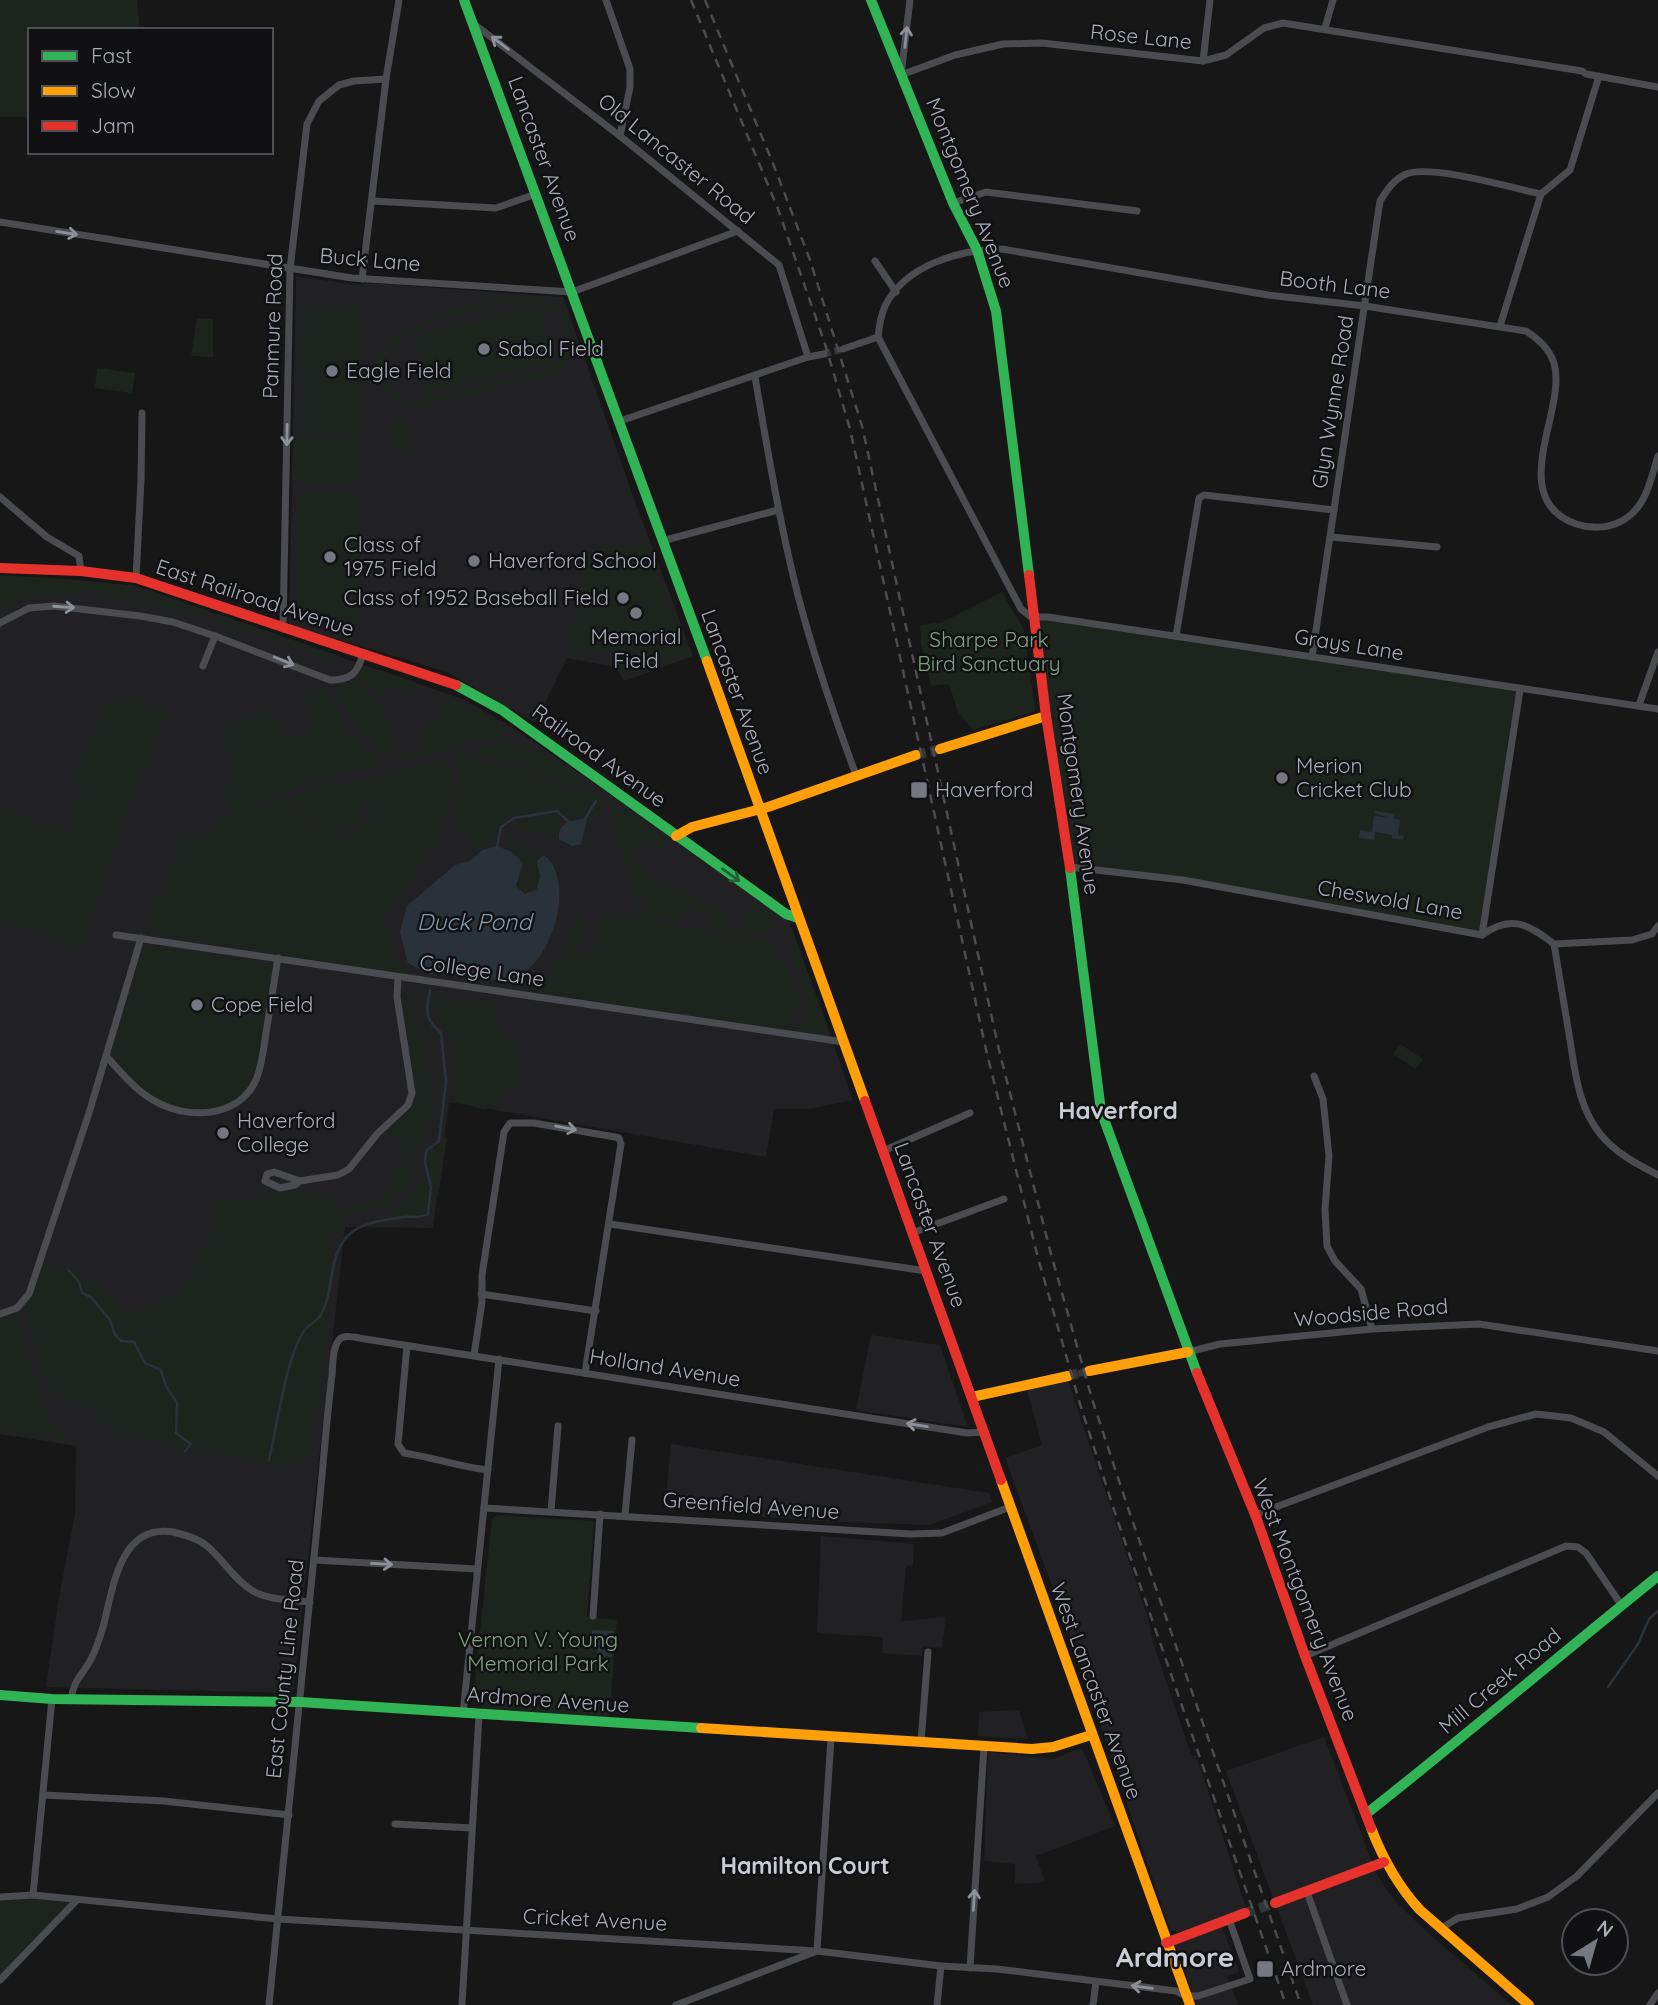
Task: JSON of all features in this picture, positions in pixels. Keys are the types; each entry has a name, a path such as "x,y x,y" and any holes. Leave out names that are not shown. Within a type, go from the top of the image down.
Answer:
{"main road":[{"name":"Lancaster Avenue","path":"464,0 620,421 972,1398"},
{"name":"Montgomery Avenue","path":"871,0 953,203 976,250 996,311 1046,716 1070,867 1101,1111 1188,1352"},
{"name":"East Railroad Avenue","path":"0,568 81,571 136,578 363,654"},
{"name":"Railroad Avenue","path":"363,654 451,683 483,698 557,748 773,905 798,918"},
{"path":"940,748 1046,716"},
{"path":"676,836 692,827 759,809 916,755"},
{"name":"Woodside Road","path":"1088,1371 1188,1352"},
{"name":"West Montgomery Avenue","path":"1188,1352 1255,1515 1305,1656 1384,1861 1406,1895 1440,1929 1519,2000 1529,2005"},
{"path":"972,1398 1068,1376"},
{"name":"West Lancaster Avenue","path":"972,1398 1188,2001"},
{"name":"Mill Creek Road","path":"1366,1814 1658,1576"},
{"name":"Ardmore Avenue","path":"0,1695 52,1699 300,1702 984,1747 1047,1748 1091,1735"},
{"path":"1275,1903 1384,1861"},
{"path":"1166,1942 1245,1913"}],"street":[{"path":"362,279 386,79 399,0"},
{"path":"606,0 630,69 629,92 620,136"},
{"path":"901,75 910,0"},
{"path":"1203,61 1210,0"},
{"path":"1325,28 1333,0"},
{"name":"Old Lancaster Road","path":"473,23 620,136 779,265 808,357"},
{"name":"Rose Lane","path":"901,75 955,55 1003,44 1042,43 1203,61 1226,55 1272,24 1289,23 1582,71 1586,74 1658,87"},
{"path":"1500,326 1541,194 1570,170 1599,76"},
{"name":"Panmure Road","path":"284,629 290,269 307,127 311,113 328,92 339,85 386,79"},
{"name":"Glyn Wynne Road","path":"1312,657 1380,201 1390,184 1407,174 1430,171 1541,194"},
{"path":"953,203 986,192 1137,211"},
{"path":"373,201 496,208 536,194"},
{"name":"Buck Lane","path":"0,222 362,279 572,292"},
{"path":"572,292 738,231"},
{"name":"Booth Lane","path":"878,337 886,305 906,279 919,270 960,254 1002,248 1268,295 1365,306 1526,331 1545,346 1554,363 1556,385 1541,469 1543,486 1549,501 1560,514 1588,528 1609,526 1624,520 1641,505 1658,456"},
{"path":"875,261 896,292"},
{"path":"843,349 878,337 1021,608 1027,615 1034,617"},
{"path":"620,421 808,357 824,354"},
{"path":"755,377 778,510 803,616 856,775"},
{"path":"136,578 142,413"},
{"path":"1176,636 1199,498 1205,495 1334,510"},
{"path":"0,497 47,537 79,556 81,571"},
{"path":"662,541 778,510"},
{"path":"1331,537 1437,547"},
{"path":"0,623 29,608 54,606 140,616 173,622 215,636 330,680 350,677 363,654"},
{"name":"Grays Lane","path":"1034,617 1658,709"},
{"path":"203,666 215,636"},
{"path":"1639,705 1658,652"},
{"path":"1482,935 1520,690"},
{"name":"Cheswold Lane","path":"1070,867 1183,880 1482,935 1496,925 1508,922 1533,928 1554,944"},
{"path":"1658,926 1652,934 1632,940 1554,944 1576,1079 1584,1107 1602,1135 1616,1149 1628,1159 1658,1175"},
{"name":"College Lane","path":"116,935 844,1042"},
{"path":"0,1314 17,1308 29,1294 141,938"},
{"path":"106,1056 143,1093 160,1104 194,1113 211,1113 228,1108 245,1095 258,1073 278,958"},
{"path":"300,1181 338,1175 349,1169 377,1134 408,1105 412,1093 397,997 398,977"},
{"path":"1314,1076 1322,1099 1329,1156 1325,1209 1326,1246 1335,1261 1361,1289 1372,1329"},
{"path":"883,1150 970,1113"},
{"path":"474,1356 504,1132 510,1123 521,1121 621,1140 611,1221 585,1373"},
{"path":"912,1233 1004,1199"},
{"path":"611,1221 926,1271"},
{"path":"481,1294 596,1311"},
{"name":"Woodside Road","path":"1188,1352 1220,1344 1372,1329 1479,1324 1658,1351"},
{"name":"Holland Avenue","path":"341,1338 345,1336 499,1359 967,1433 984,1432"},
{"name":"East County Line Road","path":"270,2005 327,1416 334,1353 341,1338"},
{"path":"407,1346 398,1444 404,1453 433,1458 460,1467 488,1470"},
{"path":"463,1714 499,1359"},
{"path":"1255,1515 1488,1427 1536,1414 1571,1418 1604,1432 1658,1476"},
{"path":"551,1511 558,1426"},
{"path":"625,1515 632,1440"},
{"name":"Greenfield Avenue","path":"484,1508 910,1534 942,1533 1010,1507"},
{"path":"593,1615 600,1514"},
{"path":"71,1699 75,1682 92,1658 100,1638 120,1563 128,1550 144,1536 165,1531 192,1538 212,1550 239,1580 254,1592 270,1597 310,1602"},
{"path":"1305,1656 1566,1546 1578,1547 1586,1553 1622,1606"},
{"path":"314,1560 477,1569"},
{"path":"921,1742 928,1652"},
{"path":"33,1895 52,1699"},
{"path":"462,2005 480,1715"},
{"path":"676,2005 692,2002 817,1951 831,1738"},
{"path":"970,1968 984,1747"},
{"path":"1440,1929 1458,1918 1517,1909 1553,1894 1577,1876 1658,1793"},
{"path":"43,1795 164,1801 289,1815"},
{"path":"396,1824 472,1828"},
{"path":"1307,1892 1347,2005"},
{"name":"Cricket Avenue","path":"0,1897 33,1895 278,1919 817,1951 1176,1991 1188,2001"},
{"path":"0,1980 77,1900"},
{"path":"1188,2001 1250,1979 1229,1919"},
{"path":"937,2005 941,1965"},
{"path":"1093,2005 1096,1982"},
{"path":"1650,2005 1658,1993"}],"shaded area":[{"name":"Haverford School","path":"296,276 356,285 371,283 563,297 693,656 625,681 615,667 567,658 535,723 447,672 289,625"},
{"name":"Haverford College","path":"0,577 132,585 465,700 517,730 788,917 853,1100 809,1109 774,1109 766,1157 449,1102 433,1228 345,1227 293,1693 46,1687 75,1514 76,1446 0,1434"},
{"path":"871,1335 940,1345 968,1427 856,1410"},
{"path":"1068,1381 1148,1618 1154,1646 1191,1754 1196,1757 1207,1788 1246,1908 1178,1932 1170,1930 1065,1621 1005,1458 1042,1445 1027,1390"},
{"path":"671,1444 989,1493 992,1502 930,1525 815,1521 665,1508"},
{"path":"821,1536 914,1544 913,1565 906,1566 901,1621 946,1617 942,1648 922,1646 922,1656 882,1653 883,1637 817,1633"},
{"path":"1019,1710 1028,1739 978,1736 979,1712"},
{"path":"1324,1737 1377,1875 1394,1900 1429,1934 1512,2005 1313,2005 1226,1771"},
{"path":"1082,1748 1115,1826 1036,1856 1045,1882 1015,1884 1015,1864 984,1861 988,1752 1053,1759"},
{"path":"1222,1927 1239,1972 1227,1976 1238,2005 1197,2005 1175,1944"}],"green space":[{"path":"0,0 137,0 140,28 28,28 28,117 0,117"},
{"path":"503,298 538,298 553,306 564,317 572,330 574,343 571,357 561,368 544,376 423,405 397,400 387,392 380,382 378,360 384,348 394,338 439,314","holes":["521,302 536,303 559,318 566,328 569,340 567,352 559,362 545,371 420,400 401,397 387,385 383,370 387,357 410,334 459,312"]},
{"name":"Eagle Field","path":"303,307 361,308 360,435 302,434"},
{"name":"Sabol Field","path":"539,307 553,363 428,391 415,336"},
{"path":"197,318 213,319 213,357 191,356"},
{"path":"97,368 135,373 132,393 95,388"},
{"path":"407,422 414,451 397,454 390,426"},
{"path":"293,439 360,439 359,482 293,481"},
{"name":"Class of 1975 Field","path":"301,493 359,494 358,620 300,620"},
{"name":"Memorial Field","path":"620,545 648,545 689,655 623,676 614,653 574,651 571,645 585,551"},
{"path":"0,575 135,586 128,602 92,591 29,597 0,611"},
{"path":"140,587 206,610 204,614 195,611 192,616 177,610 139,603"},
{"name":"Sharpe Park Bird Sanctuary","path":"1002,592 1024,630 1035,708 1033,712 973,730 958,712 949,684 931,686 920,625 943,622"},
{"path":"218,614 340,656 333,663 325,657 216,621"},
{"name":"Merion Cricket Club","path":"1034,617 1520,690 1482,935 1183,880 1070,867"},
{"path":"363,669 374,672 380,670 415,682 410,698 399,694 395,689 374,690 369,687 355,676"},
{"path":"352,680 384,711 385,723 398,756 423,747 420,735 437,722 445,696 465,703 513,731 482,740 464,741 455,748 395,762 371,743 337,695 336,686"},
{"path":"326,688 337,703 339,715 353,735 384,764 311,781 300,777 304,784 231,811 220,792 239,776 224,739 217,737 264,708 271,708 288,738 315,726 303,697"},
{"path":"121,695 171,714 157,735 114,848 78,834 70,828 81,795 76,776 105,702"},
{"path":"504,742 535,747 592,785 573,786 560,783 522,763 490,759 472,750"},
{"path":"467,754 494,766 523,767 554,786 580,792 598,792 605,804 595,823 585,814 570,819 564,813 551,808 511,815 499,825 492,840 475,847 463,831 456,808 458,768 455,757"},
{"path":"440,762 453,774 450,816 412,880 381,919 401,965 413,976 145,932 177,857 172,852 183,837 209,838 232,814 280,800 340,844 366,821 370,802 358,811 360,822 342,826 337,838 286,800 300,798 305,791 372,776 372,797 377,776"},
{"path":"609,797 668,839 661,848 650,842 645,848 638,845 633,855 634,865 663,887 667,882 674,887 676,885 711,911 717,905 727,912 724,925 743,929 754,901 772,913 768,922 773,929 757,935 736,935 712,930 704,913 694,908 675,922 664,920 648,910 618,845"},
{"path":"4,807 25,815 27,822 39,826 45,822 113,850 80,945 76,949 0,919 0,812"},
{"path":"556,815 560,821 553,838 508,827 524,821"},
{"path":"509,841 538,857 540,876 537,890 526,894 516,886 523,863 506,846"},
{"path":"636,890 642,908 658,922 755,942 767,938 779,963 789,968 802,1012 788,1027 779,1028 529,991 547,980 574,932 577,919 583,920 585,936 574,955 578,958 588,952 601,922 608,918 633,918 640,910 633,893"},
{"path":"786,928 791,928 828,1027 822,1035 794,1031 807,1015 808,1006 800,985 793,941"},
{"name":"Cope Field","path":"149,945 273,964 264,1041 257,1070 244,1093 232,1102 205,1109 175,1105 143,1089 114,1059 113,1046 144,950"},
{"path":"402,990 421,1035 429,1072 432,1107 429,1125 415,1149 413,1183 386,1206 351,1215 349,1208 377,1202 393,1184 392,1168 403,1154 400,1140 386,1135 416,1106 418,1092"},
{"path":"439,994 457,1004 478,1000 491,1006 497,1015 499,1028 519,1054 519,1071 514,1082 485,1110 454,1101 450,1096 455,1078 452,1052 448,1032 433,1004"},
{"path":"422,1018 437,1060 439,1104 433,1058 424,1034"},
{"path":"1400,1044 1423,1059 1416,1069 1393,1054"},
{"path":"447,1137 438,1198 428,1163 436,1148"},
{"path":"422,1170 429,1187 425,1213 386,1216 416,1191"},
{"path":"305,1191 329,1198 338,1205 345,1217 331,1245 331,1297 318,1411 304,1457 281,1465 117,1433 76,1400 57,1398 44,1372 26,1309 44,1267 81,1274 126,1312 140,1309 164,1299 182,1286 207,1240 213,1217 212,1209 216,1203 252,1201 284,1192"},
{"path":"11,1317 20,1328 47,1417 70,1440 0,1429 0,1319"},
{"name":"Vernon V. Young Memorial Park","path":"497,1515 594,1521 587,1617 617,1620 609,1718 484,1709 473,1698 492,1519"},
{"path":"0,1897 77,1900 0,1980"}],"water":[{"path":"1374,813 1395,814 1393,818 1400,820 1398,835 1404,836 1403,840 1375,832 1374,840 1359,838 1360,830 1372,832 1374,816 1390,818"},
{"path":"573,820 587,820 581,844 572,846 559,839 562,826"},
{"name":"Duck Pond","path":"497,846 512,852 523,863 516,886 525,894 537,889 540,876 537,861 544,855 554,867 559,899 557,918 543,952 521,975 503,980 435,973 431,975 408,963 400,932 407,906 455,865 470,861 482,850"},
{"path":"592,1630 614,1631 612,1657 597,1656 598,1640 592,1639"}],"waterway":[{"path":"583,822 596,801"},
{"path":"497,846 501,827 514,818 557,811 569,822"},
{"path":"269,1460 292,1357 304,1331 318,1318 325,1306 338,1250 352,1232 369,1224 428,1214 431,1187 425,1163 426,1151 439,1141 446,1082 441,1033 428,1014 430,990"},
{"path":"68,1270 79,1282 82,1293 91,1297 110,1320 115,1335 121,1341 134,1342 145,1363 161,1370 166,1386 177,1403 176,1433 191,1444 185,1451"},
{"path":"1608,1687 1638,1644 1649,1619 1658,1611"}],"tunnel":[{"path":"824,354 843,349"},
{"path":"916,755 940,749"},
{"path":"1068,1376 1089,1371"},
{"path":"1068,1376 1089,1371"},
{"path":"1245,1913 1275,1903"}],"railway":[{"path":"691,0 778,209 825,344 850,429 987,1054 1038,1258 1116,1516 1286,2005"},
{"path":"705,0 810,260 862,426 999,1050 1051,1254 1092,1399 1129,1511 1301,2005"}],"traffic: fast":[{"path":"464,0 707,661"},
{"path":"871,0 953,203 977,250 996,311 1029,575"},
{"path":"456,685 502,710 786,914 798,918"},
{"path":"1070,868 1101,1111 1197,1373"},
{"path":"1366,1814 1658,1576"},
{"path":"0,1695 52,1699 300,1702 701,1728"}],"traffic: slow":[{"path":"707,661 865,1101"},
{"path":"940,749 1046,716"},
{"path":"676,836 692,827 768,807 916,755"},
{"path":"1089,1371 1188,1352"},
{"path":"972,1397 1068,1376"},
{"path":"1001,1480 1190,2005"},
{"path":"701,1728 1032,1749 1053,1747 1091,1735"},
{"path":"1371,1828 1391,1871 1420,1910 1529,2005"}],"traffic: jam":[{"path":"0,568 81,571 136,578 456,685"},
{"path":"1029,575 1046,716 1070,868"},
{"path":"865,1101 1001,1480"},
{"path":"1197,1373 1256,1517 1305,1656 1371,1828"},
{"path":"1275,1903 1384,1862"},
{"path":"1166,1943 1245,1913"}],"place":[{"name":"Sabol Field","path":"484,349"},
{"name":"Eagle Field","path":"332,371"},
{"name":"Class of 1975 Field","path":"330,557"},
{"name":"Haverford School","path":"474,561"},
{"name":"Class of 1952 Baseball Field","path":"623,598"},
{"name":"Memorial Field","path":"636,613"},
{"name":"Merion Cricket Club","path":"1282,778"},
{"name":"Haverford","path":"919,790"},
{"name":"Cope Field","path":"197,1005"},
{"name":"Haverford College","path":"223,1133"},
{"name":"Ardmore","path":"1265,1969"}],"district":[{"name":"Haverford","path":"1118,1111"},
{"name":"Hamilton Court","path":"805,1866"},
{"name":"Ardmore","path":"1175,1957"}]}
